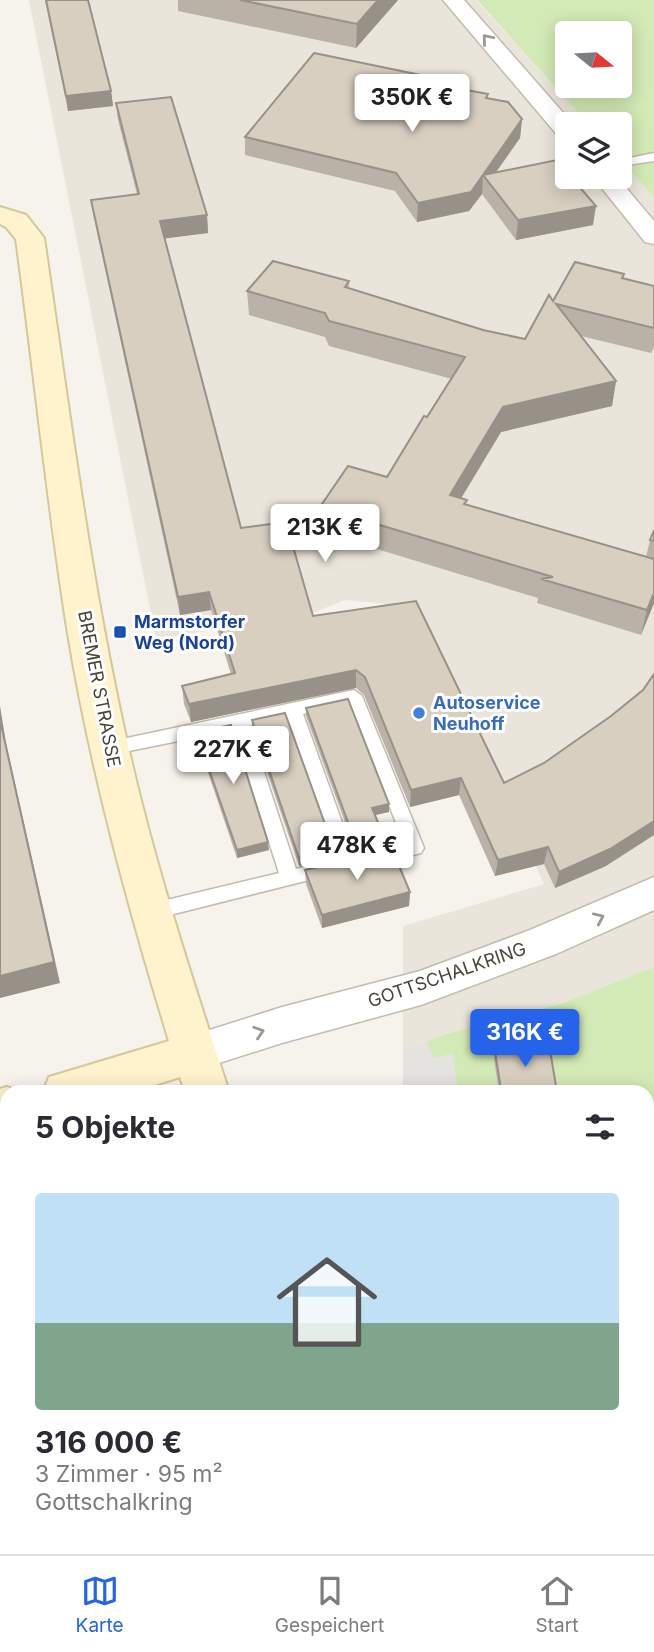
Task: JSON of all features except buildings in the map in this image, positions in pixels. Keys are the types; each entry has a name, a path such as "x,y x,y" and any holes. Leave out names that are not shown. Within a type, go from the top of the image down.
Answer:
{"main road":[{"name":"BREMER STRASSE","path":"0,215 16,220 24,226 30,238 86,634 109,748 150,912 201,1072"},
{"path":"2,246 24,261 34,276"},
{"path":"113,1085 201,1072"}],"street":[{"path":"453,0 555,118"},
{"path":"615,189 654,237"},
{"name":"GOTTSCHALKRING","path":"201,1072 282,1025 421,988 543,942 654,893"}],"lane":[{"path":"632,161 654,157"},
{"path":"109,748 354,696 415,848 150,912"},
{"path":"293,710 348,864"},
{"path":"239,722 290,878"}],"shaded area":[{"path":"29,0 476,0 555,87 555,98 565,98 577,112 555,112 555,189 632,189 632,172 654,197 654,967 563,1003 446,1034 403,1050 403,926 544,884 420,607 345,600 305,616 156,639"},
{"path":"426,1041 434,1058 453,1053 457,1085 403,1085 403,1050"}],"green space":[{"path":"477,0 654,0 654,197 632,172 632,112 577,112 565,98 632,98 632,21 555,21 555,87"},
{"path":"654,967 654,1085 403,1085 403,1050 446,1034 563,1003"}],"place":[{"name":"Marmstorfer Weg (Nord)","path":"120,632"},
{"name":"Autoservice Neuhoff","path":"419,713"}]}
